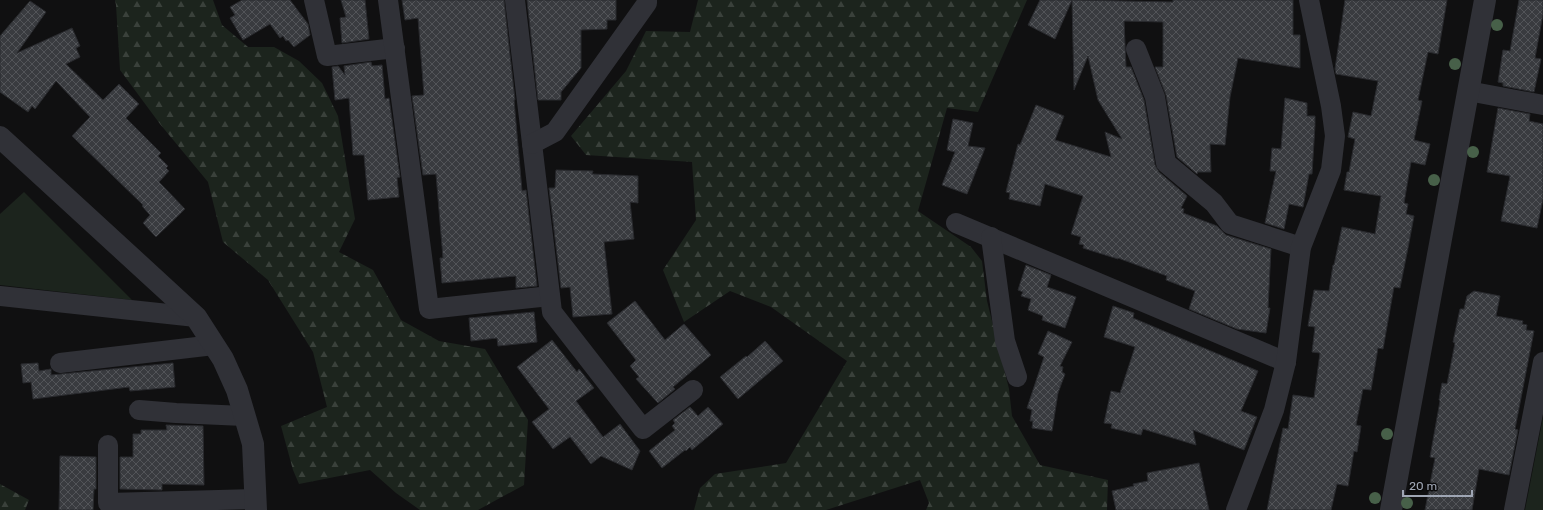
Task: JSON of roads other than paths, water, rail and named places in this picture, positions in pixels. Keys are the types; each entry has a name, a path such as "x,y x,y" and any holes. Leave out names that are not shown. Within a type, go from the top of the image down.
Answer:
{"street":[{"path":"314,0 327,56 395,48"},
{"path":"388,0 429,309 550,296"},
{"path":"515,0 552,312 643,429 693,390"},
{"path":"532,144 555,132 647,3 647,0"},
{"path":"1236,510 1274,410 1286,362 1301,246 1331,170 1335,136 1332,106 1309,0"},
{"path":"1391,510 1485,0"},
{"path":"1136,49 1155,97 1166,163 1214,202 1230,224 1301,246"},
{"path":"1468,91 1543,105"},
{"path":"0,137 196,317 223,359 237,390 253,444 255,504 108,502 108,445"},
{"path":"956,223 1286,362"},
{"path":"990,237 1005,341 1017,377"},
{"path":"0,296 196,317"},
{"path":"60,363 214,345"},
{"path":"1514,510 1543,362"},
{"path":"139,410 244,416"}]}
